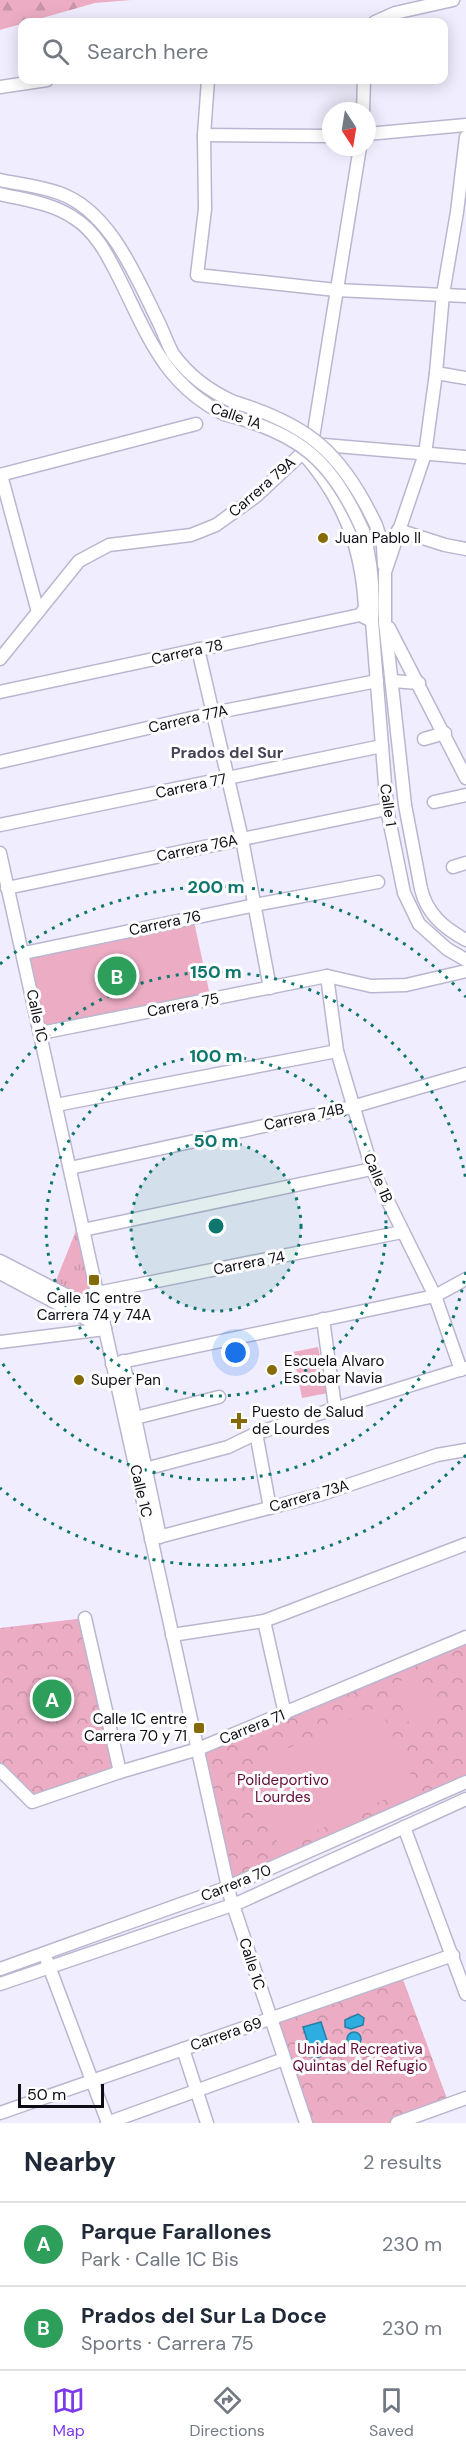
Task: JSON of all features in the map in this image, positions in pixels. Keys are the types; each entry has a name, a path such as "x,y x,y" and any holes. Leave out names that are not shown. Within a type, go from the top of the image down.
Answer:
{"street":[{"path":"384,18 395,13 453,0"},
{"path":"0,87 20,84"},
{"path":"208,84 204,135 205,209 197,275 336,290 466,296"},
{"path":"363,102 364,84"},
{"path":"376,133 466,125"},
{"path":"204,135 322,136"},
{"name":"Calle 1","path":"466,137 462,212 443,294 436,373 425,454 385,572 385,622 405,805 424,902 442,924 466,940"},
{"path":"358,156 312,444 466,457"},
{"name":"Calle 1A","path":"0,180 60,193 82,207 106,229 121,249 173,353 196,380 212,393 271,414 306,432 335,458 353,481 376,525 383,546 385,572"},
{"name":"Calle 1A","path":"0,194 52,206 75,218 96,238 109,257 159,359 186,391 224,414 261,423 295,441 325,465 347,496 363,531 371,560 374,591 372,621"},
{"path":"436,373 466,378"},
{"path":"38,612 1,475 196,424"},
{"name":"Carrera 79A","path":"0,659 79,561 110,546 191,535 216,525 255,497 312,444"},
{"path":"302,452 339,501 354,535 364,580 365,608 360,615 372,621"},
{"path":"398,530 466,549"},
{"name":"Carrera 78","path":"0,692 360,615"},
{"name":"Calle 1","path":"372,621 387,808 409,906 428,934 466,960"},
{"name":"Calle 1","path":"385,622 445,733 466,778"},
{"path":"198,649 242,839 270,988"},
{"name":"Carrera 77A","path":"0,762 213,713 377,681"},
{"path":"392,681 419,683"},
{"path":"424,739 445,733"},
{"name":"Carrera 77","path":"0,825 382,746"},
{"path":"434,802 466,795"},
{"name":"Carrera 76A","path":"7,888 387,808"},
{"name":"Calle 1C","path":"0,853 24,953 101,1314 118,1363 156,1538 172,1635 225,1872 223,1889 233,1905 306,2123"},
{"path":"453,867 466,863"},
{"name":"Carrera 76","path":"24,953 255,904 378,882"},
{"name":"Carrera 75","path":"41,1033 327,976 371,986 394,985 466,971"},
{"name":"Calle 1B","path":"327,976 337,1051 372,1169 435,1296 463,1369"},
{"path":"56,1105 337,1051"},
{"name":"Carrera 74B","path":"70,1168 352,1107 466,1074"},
{"path":"83,1230 372,1169"},
{"name":"Carrera 74","path":"97,1293 402,1232"},
{"path":"0,1261 101,1314"},
{"path":"0,1273 105,1329"},
{"path":"156,1538 135,1418 118,1363 435,1296 466,1280"},
{"path":"323,1319 335,1407"},
{"path":"0,1342 105,1329"},
{"path":"145,1469 228,1447 256,1433 463,1369"},
{"path":"135,1418 219,1397"},
{"path":"256,1433 270,1508"},
{"name":"Carrera 73A","path":"156,1538 270,1508 438,1455 466,1450"},
{"path":"172,1635 264,1621 466,1544"},
{"path":"85,1618 120,1772"},
{"path":"264,1621 285,1713"},
{"name":"Carrera 71","path":"0,1770 32,1802 120,1772 198,1749 466,1637"},
{"name":"Carrera 70","path":"0,1970 223,1889 466,1782"},
{"name":"Carrera 70","path":"0,1984 233,1905 466,1799"},
{"path":"404,1827 466,1994"},
{"path":"45,1954 108,2123 284,2060"},
{"name":"Carrera 69","path":"5,2116 93,2081 453,1955"},
{"path":"183,2049 207,2123"},
{"path":"397,2123 466,2098"}],"green space":[{"path":"0,0 131,0 95,3 42,18 18,18 18,25 0,30"},
{"path":"193,917 211,1000 41,1033 24,953"},
{"path":"81,1218 101,1313 53,1288"},
{"path":"318,1347 328,1393 302,1398 293,1352"},
{"path":"85,1618 120,1772 32,1802 0,1770 0,1628"},
{"name":"Polideportivo Lourdes","path":"466,1637 466,1782 228,1887 198,1749"},
{"path":"418,1672 439,1715 412,1729 391,1686"},
{"path":"379,1706 416,1785 280,1848 243,1769"},
{"name":"Unidad Recreativa Quintas del Refugio","path":"401,1974 449,2104 397,2123 306,2123 270,2019"},
{"path":"409,2036 420,2073 397,2080 386,2042"}],"water":[{"path":"358,2014 364,2018 363,2025 351,2029 345,2027 345,2020"},
{"path":"321,2022 331,2053 313,2059 303,2027"},
{"path":"351,2032 357,2032 361,2039 357,2046 351,2046 347,2042 347,2036"}],"place":[{"name":"Juan Pablo II","path":"323,538"},
{"name":"Prados del Sur La Doce","path":"117,976"},
{"name":"Calle 1C entre Carrera 74 y 74A","path":"94,1280"},
{"name":"Escuela Alvaro Escobar Navia","path":"272,1370"},
{"name":"Super Pan","path":"79,1380"},
{"name":"Puesto de Salud de Lourdes","path":"239,1421"},
{"name":"Parque Farallones","path":"52,1699"},
{"name":"Calle 1C entre Carrera 70 y 71","path":"199,1728"}],"district":[{"name":"Prados del Sur","path":"227,752"}]}
